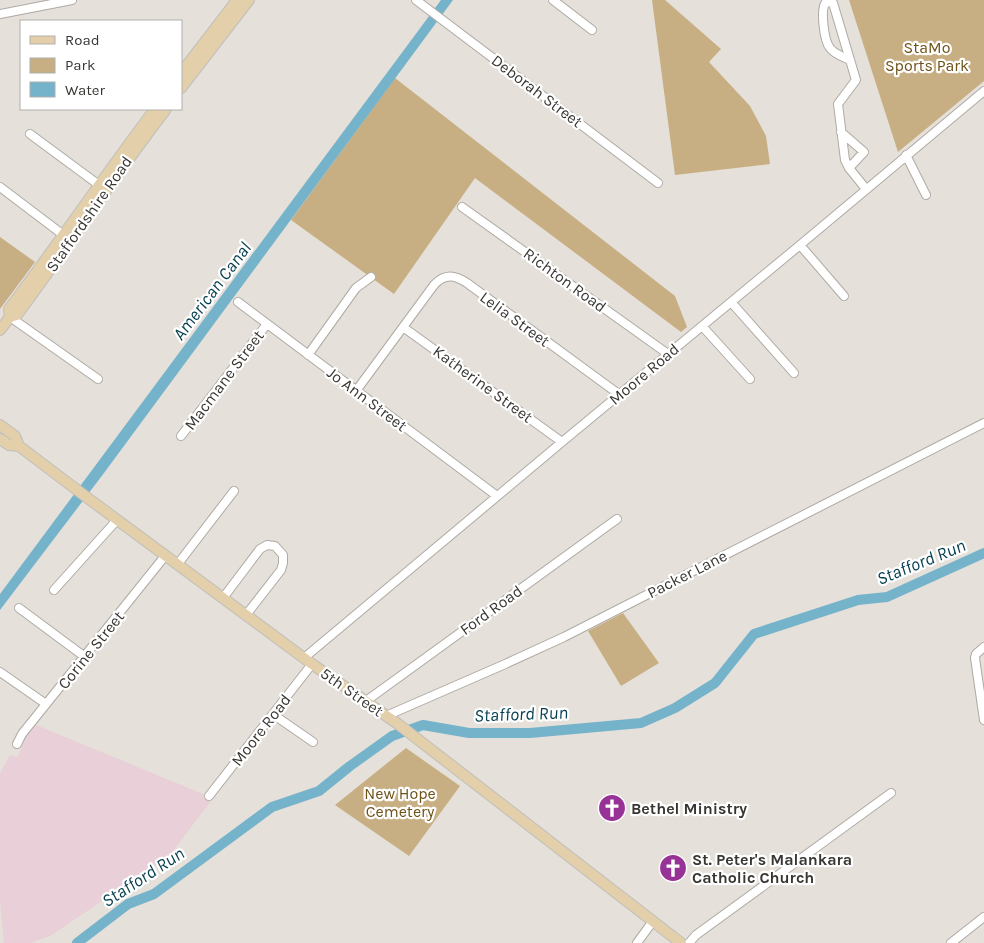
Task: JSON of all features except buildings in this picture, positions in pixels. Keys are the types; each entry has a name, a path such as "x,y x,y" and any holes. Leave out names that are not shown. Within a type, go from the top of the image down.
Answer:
{"main road":[{"path":"182,72 237,0"},
{"path":"182,87 249,0"},
{"name":"Staffordshire Road","path":"0,330 10,316 17,315 68,238 99,185 154,110"},
{"name":"Staffordshire Road","path":"68,238 165,110"},
{"name":"5th Street","path":"0,425 15,436 19,446 74,488 308,661 398,724 681,943"},
{"name":"5th Street","path":"0,439 9,445 19,446"}],"street":[{"path":"0,14 72,0"},
{"name":"Deborah Street","path":"416,0 658,183"},
{"path":"553,0 592,30"},
{"path":"850,60 833,52 827,44 823,8 826,2 833,3 856,80 838,104 845,160 866,189"},
{"name":"Moore Road","path":"209,796 274,714 308,661 497,496 800,246 984,90"},
{"path":"841,132 864,152 849,168"},
{"path":"30,134 99,185"},
{"path":"906,155 926,195"},
{"path":"0,187 68,238"},
{"name":"Richton Road","path":"462,206 668,354"},
{"path":"800,246 844,296"},
{"name":"Lelia Street","path":"356,391 439,280 449,275 457,277 620,395"},
{"path":"308,354 356,288 371,276"},
{"name":"Jo Ann Street","path":"238,302 497,496"},
{"path":"730,302 794,373"},
{"path":"10,316 98,379"},
{"name":"Macmane Street","path":"181,436 267,324"},
{"path":"702,326 750,379"},
{"name":"Katherine Street","path":"403,327 562,442"},
{"name":"Packer Lane","path":"386,716 564,637 984,423"},
{"path":"177,565 234,491"},
{"name":"Ford Road","path":"366,701 617,519"},
{"path":"54,590 117,520"},
{"path":"223,598 260,549 267,545 275,546 283,555 281,570 246,615"},
{"name":"Corine Street","path":"17,744 22,734 165,556"},
{"path":"19,608 85,657"},
{"path":"984,647 976,654 975,658 984,720"},
{"path":"0,672 46,704"},
{"path":"274,714 312,742"},
{"path":"689,943 891,793"},
{"path":"952,943 984,916"},
{"path":"637,943 653,921"}],"shaded area":[{"path":"36,725 203,794 211,801 169,856 50,936 30,943 4,943 0,901 0,773 10,755 18,757 26,736"}],"green space":[{"path":"652,0 665,0 721,49 709,62 750,106 766,136 770,164 675,175"},
{"name":"StaMo Sports Park","path":"849,0 984,0 984,81 898,152"},
{"path":"395,78 675,296 687,327 681,332 475,178 394,294 291,220"},
{"path":"0,237 35,262 0,309"},
{"path":"623,613 659,663 621,686 588,631"},
{"name":"New Hope Cemetery","path":"406,748 460,786 409,856 335,805"}],"water":[{"name":"American Canal","path":"441,0 453,0 104,473 0,610 0,594"}],"waterway":[{"name":"Stafford Run","path":"77,943 128,904 154,894 272,807 319,791 392,736 423,725 469,733 530,733 641,723 675,708 715,683 754,634 858,600 887,597 984,553"}],"place":[{"name":"Bethel Ministry","path":"612,808"},
{"name":"St. Peter's Malankara Catholic Church","path":"673,868"}]}
